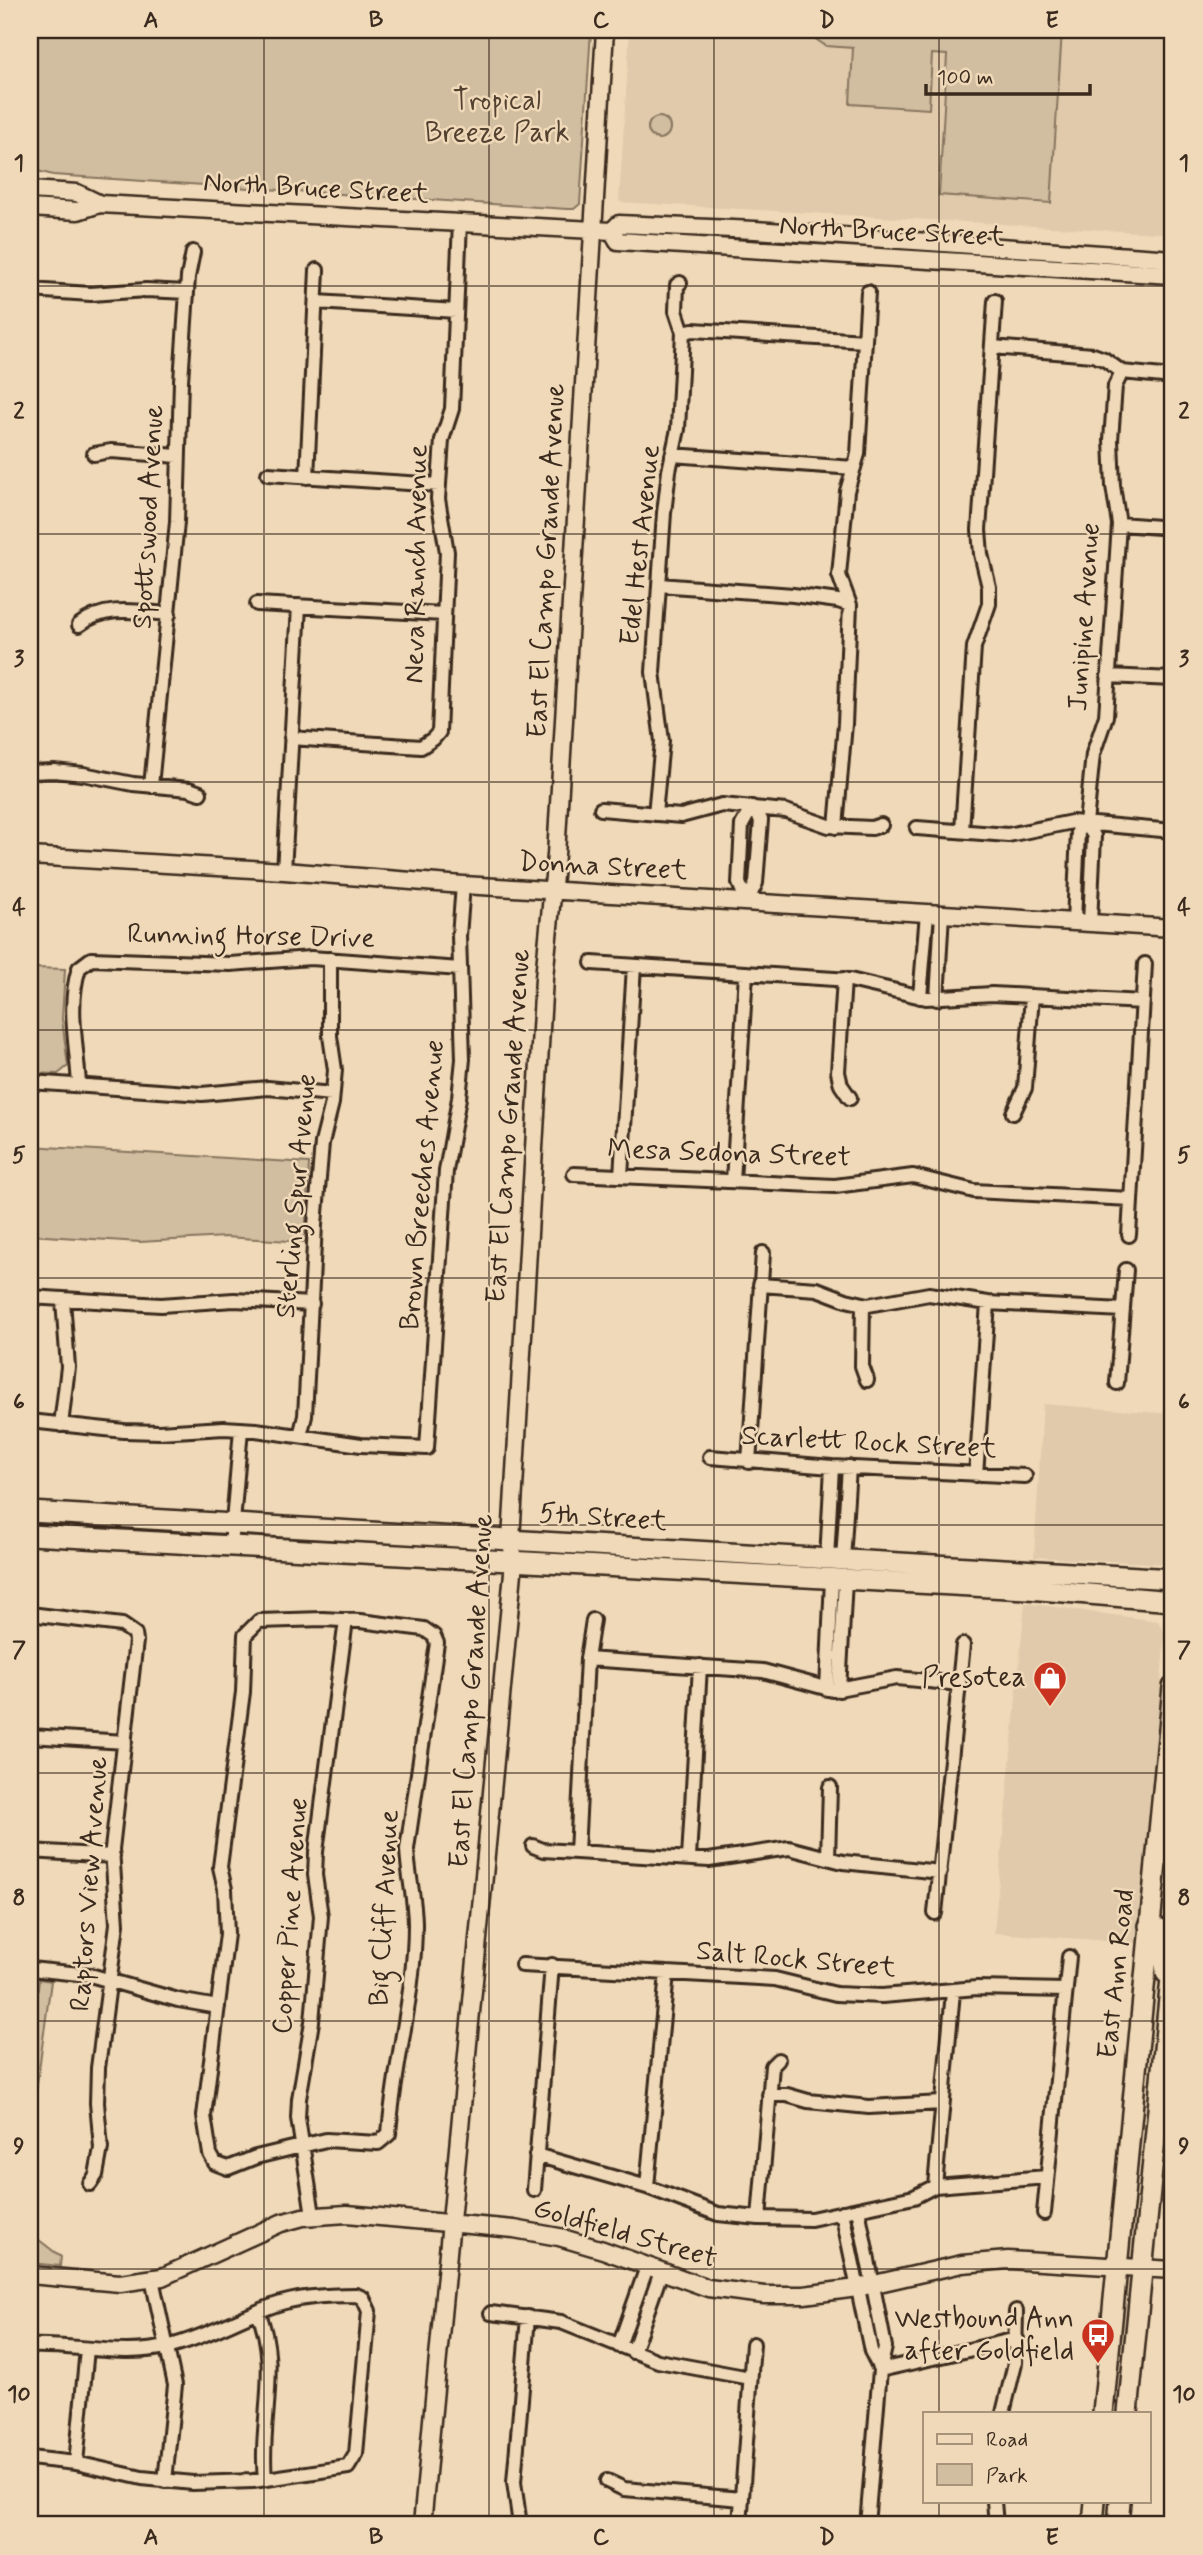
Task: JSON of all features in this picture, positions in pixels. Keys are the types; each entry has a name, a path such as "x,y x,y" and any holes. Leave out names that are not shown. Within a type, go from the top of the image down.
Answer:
{"main road":[{"name":"5th Street","path":"30,1512 511,1540 1173,1601"},
{"name":"5th Street","path":"30,1535 771,1576 828,1567 837,1569 910,1564 1173,1579"},
{"name":"East Ann Road","path":"1103,2412 1173,1687"},
{"path":"1149,1926 1160,1929 1163,1936 1169,2002"},
{"name":"East Ann Road","path":"1128,2412 1173,1958"},
{"path":"1093,2525 1095,2502"},
{"path":"1118,2525 1120,2502"}],"street":[{"name":"East El Campo Grande Avenue","path":"422,2525 514,1562 511,1540 543,991 557,841 605,30"},
{"name":"North Bruce Street","path":"30,190 77,193 100,204"},
{"name":"North Bruce Street","path":"30,208 78,211 100,204 612,231 620,224 714,228 1173,259"},
{"name":"Neva Ranch Avenue","path":"291,738 421,747 439,732 447,552 438,508 442,440 452,409 460,222"},
{"name":"North Bruce Street","path":"612,231 618,241 1173,275"},
{"name":"Spottswood Avenue","path":"151,786 177,522 187,292 193,252"},
{"path":"307,477 317,270"},
{"name":"Edel Hest Avenue","path":"655,814 662,741 653,673 664,513 678,429 683,332 676,311 677,285 680,283"},
{"path":"30,290 91,294 146,290 187,292"},
{"path":"836,827 845,724 850,605 839,575 847,491 858,454 868,292"},
{"path":"962,831 974,647 989,604 989,587 981,554 979,530 995,301"},
{"path":"317,302 456,311"},
{"path":"683,332 693,330 865,341"},
{"path":"992,346 1093,355 1104,359 1122,372 1173,377"},
{"name":"Junipine Avenue","path":"1082,923 1078,831 1086,823 1093,754 1106,716 1119,524 1113,486 1111,440 1115,386 1122,372"},
{"path":"94,454 111,451 178,456"},
{"path":"672,455 854,468"},
{"path":"268,474 439,485"},
{"path":"1119,524 1173,528"},
{"path":"659,585 793,595 850,605"},
{"path":"257,604 444,614"},
{"path":"284,871 299,606"},
{"path":"79,625 88,618 112,610 169,614"},
{"path":"1108,676 1173,679"},
{"path":"30,772 83,774 133,784 189,789 200,793"},
{"path":"601,809 681,816 722,805 786,811 836,827 872,828 881,825"},
{"path":"747,902 756,883 761,820 752,807"},
{"path":"747,902 739,883 741,825 752,807"},
{"path":"917,828 1008,835 1072,821 1173,831"},
{"name":"Donna Street","path":"30,856 1173,929"},
{"name":"Brown Breeches Avenue","path":"300,1436 361,1445 427,1448 446,1171 462,1068 460,969 463,885"},
{"path":"920,997 934,914"},
{"path":"934,914 937,999"},
{"name":"Running Horse Drive","path":"79,1085 72,1014 79,968 91,959 210,964 289,958 330,959 460,969"},
{"name":"Sterling Spur Avenue","path":"300,1436 305,1416 322,1143 335,1070 330,1036 330,959"},
{"path":"592,963 844,979 937,999 992,994 1143,1002"},
{"path":"1129,1235 1145,964"},
{"path":"621,1176 634,966"},
{"path":"733,1181 746,973"},
{"path":"844,979 838,1072 841,1085 850,1098"},
{"path":"1013,1113 1025,1088 1032,996"},
{"path":"30,1082 202,1094 268,1088 332,1094"},
{"name":"Mesa Sedona Street","path":"574,1174 847,1186 913,1175 974,1191 1131,1199"},
{"path":"749,1462 763,1253"},
{"path":"1117,1383 1126,1270"},
{"path":"760,1285 817,1289 863,1304 879,1304 929,1294 988,1303 1123,1310"},
{"path":"30,1297 161,1305 234,1300 312,1304"},
{"path":"61,1425 68,1367 63,1300"},
{"path":"976,1475 988,1303"},
{"path":"863,1304 862,1366 867,1380"},
{"path":"30,1421 147,1432 241,1429 300,1436"},
{"path":"231,1546 241,1429"},
{"name":"Scarlett Rock Street","path":"710,1457 749,1462 1025,1476"},
{"path":"832,1467 837,1569 833,1689"},
{"path":"837,1569 849,1468"},
{"name":"Raptors View Avenue","path":"30,1614 114,1623 130,1629 135,1634 136,1641 113,1856 117,1924 97,2085 101,2148 96,2175 90,2184"},
{"path":"301,2146 256,2157 235,2166 215,2163 210,2154 204,2116 227,1934 225,1889 220,1867 221,1851 243,1692 245,1635 259,1621 346,1620"},
{"name":"Big Cliff Avenue","path":"301,2146 326,2140 378,2143 385,2140 389,2134 409,1991 415,1925 407,1849 437,1643 434,1636 424,1629 346,1620"},
{"name":"Copper Pine Avenue","path":"313,2216 301,2146 299,2099 312,2021 321,1916 315,1875 316,1853 346,1620"},
{"path":"577,1852 587,1659 593,1620"},
{"path":"935,1913 962,1645"},
{"path":"587,1659 763,1671 833,1689 897,1678 960,1684"},
{"path":"689,1858 701,1666"},
{"path":"30,1736 125,1742"},
{"path":"828,1858 831,1787"},
{"path":"533,1846 543,1850 709,1860 789,1848 856,1864 940,1872"},
{"path":"30,1851 113,1856"},
{"path":"1044,2213 1069,1957"},
{"name":"Salt Rock Street","path":"522,1965 775,1979 836,1994 882,1996 977,1988 1065,1990"},
{"path":"534,2190 552,1965"},
{"path":"30,1969 90,1975 178,2000 218,2007"},
{"path":"647,2187 667,1973"},
{"path":"934,2186 953,1992"},
{"path":"760,2218 772,2066 778,2060"},
{"path":"769,2095 787,2095 808,2101 869,2107 942,2103"},
{"path":"536,2155 647,2187 718,2214 760,2218 811,2219 914,2197 934,2186 1047,2177"},
{"path":"858,2209 865,2286"},
{"path":"842,2212 885,2347 880,2370 867,2525"},
{"name":"Goldfield Street","path":"30,2275 120,2283 152,2279 198,2262 281,2223 313,2216 347,2214 514,2229 559,2237 708,2288 764,2295 804,2295 865,2286 962,2264 997,2261 1173,2270"},
{"path":"619,2346 654,2269"},
{"path":"633,2351 654,2269"},
{"path":"152,2279 175,2385 165,2481"},
{"path":"30,2346 55,2345 125,2351 167,2347 198,2338 291,2300 346,2295 363,2298 369,2311 356,2454 352,2463 340,2470 229,2484 165,2481 76,2462 30,2458"},
{"path":"1003,2412 1015,2363 1016,2311"},
{"path":"258,2312 268,2338 270,2362 263,2450 265,2479"},
{"path":"491,2313 561,2322 658,2361 750,2378"},
{"path":"520,2525 514,2483 528,2317"},
{"path":"880,2370 1017,2339"},
{"path":"740,2525 753,2344"},
{"path":"76,2462 87,2349"},
{"path":"607,2481 624,2489 742,2499"},
{"path":"994,2502 996,2525"}],"shaded area":[{"path":"630,30 1173,30 1173,234 619,202"},
{"path":"1043,1404 1173,1414 1170,1564 1034,1557"},
{"path":"1025,1603 1158,1621 1165,1634 1139,1943 994,1933"}],"green space":[{"name":"Tropical Breeze Park","path":"30,30 591,30 580,204 574,209 567,209 53,175 30,169"},
{"path":"807,30 1062,30 1051,203 939,195 947,55 932,54 929,109 850,104 853,48 826,46 808,34"},
{"path":"659,117 667,120 670,128 667,136 659,139 651,136 648,128 651,120"},
{"path":"35,968 65,969 62,1019 68,1066 58,1074 30,1073 30,1022"},
{"path":"30,1146 309,1163 305,1242 225,1237 140,1242 30,1235"},
{"path":"39,1979 51,1981 30,2120 30,2030 34,2029"},
{"path":"30,2233 61,2257 60,2266 30,2263"}],"place":[{"name":"Presotea","path":"1050,1708"},
{"name":"Westbound Ann after Goldfield","path":"1098,2365"}]}
